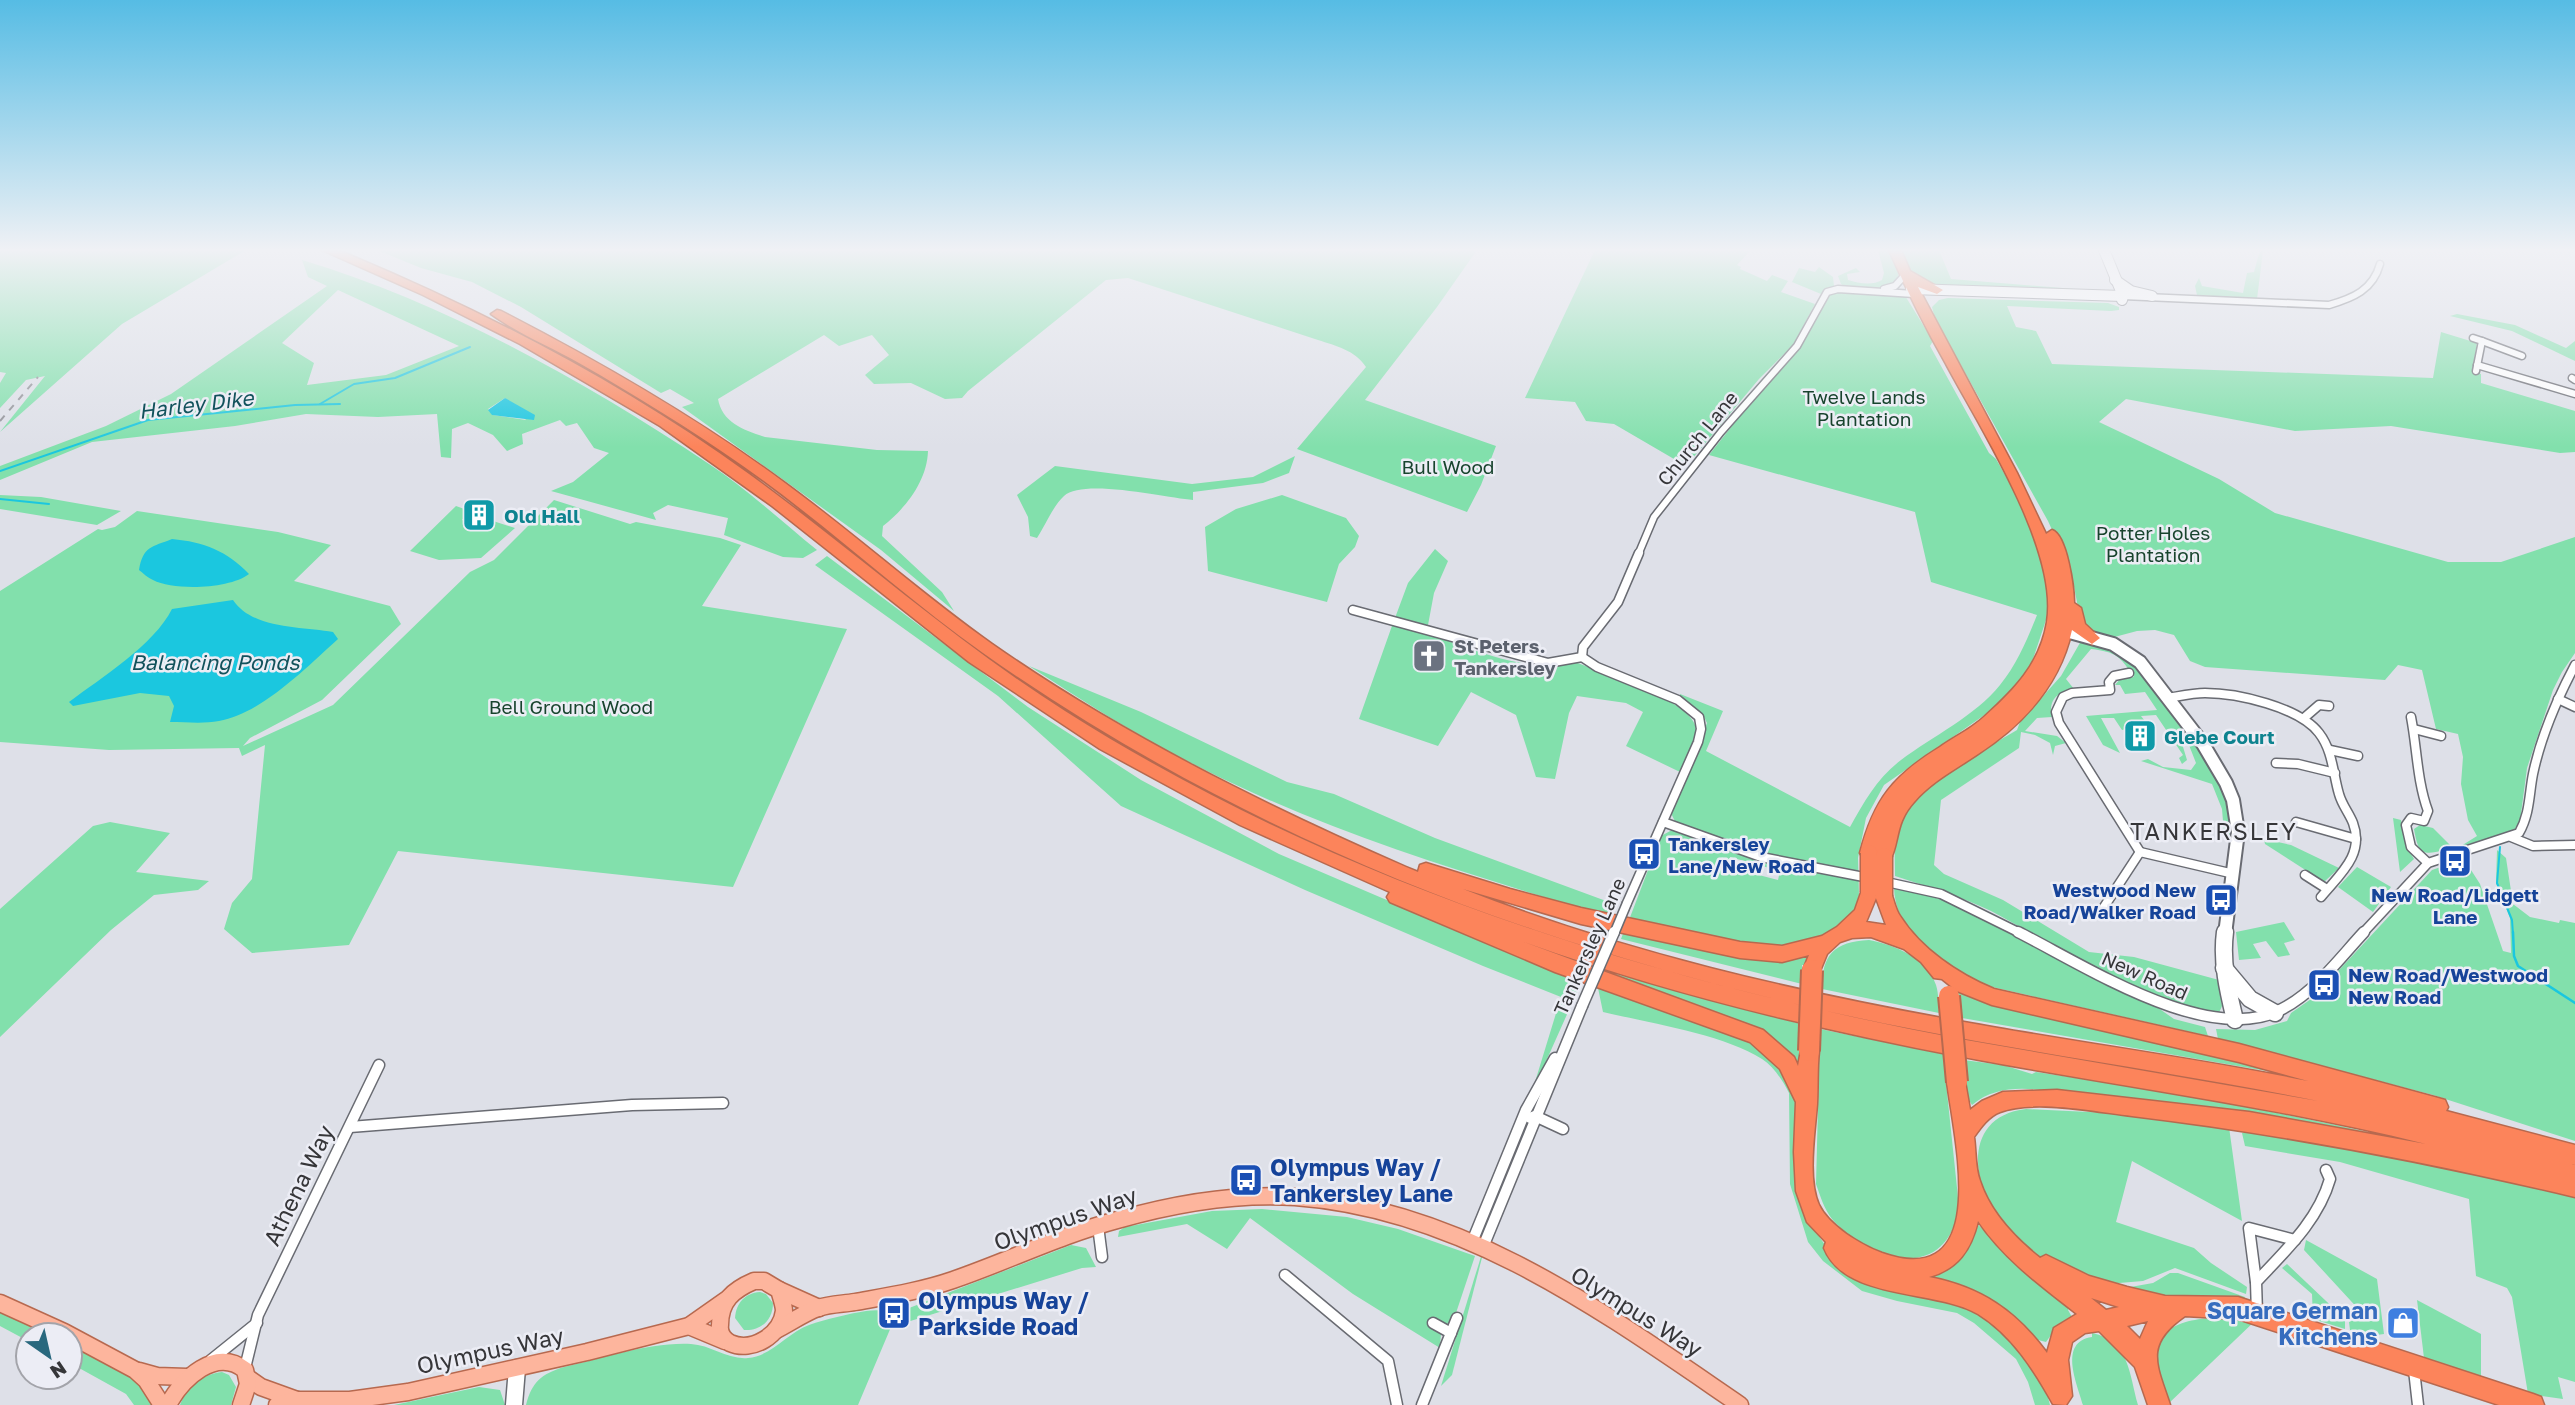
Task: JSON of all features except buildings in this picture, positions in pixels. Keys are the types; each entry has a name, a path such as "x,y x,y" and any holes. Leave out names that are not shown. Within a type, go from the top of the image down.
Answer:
{"highway":[{"path":"475,316 588,376 709,452 834,536"},
{"path":"498,316 579,357 717,442 848,547 949,639 1045,706 1171,780 1513,931 1599,960 1717,993 1867,1030 2256,1098 2386,1125 2575,1175"},
{"path":"1926,316 2012,474 2051,562 2060,626"},
{"path":"2012,474 2051,532 2064,567 2067,587 2060,626 2031,702 1987,741 1929,777 1911,793 1891,824 1877,855 1877,894 1910,943 1964,985 1992,997 2239,1053 2341,1080 2495,1123 2575,1155"},
{"path":"2067,587 2074,599 2074,618 2078,626 2092,638"},
{"path":"2044,670 2064,660 2074,639 2092,638"},
{"path":"1340,854 1398,861 1510,898 1679,938 1759,953 1797,952 1822,944 1845,930 1877,894"},
{"path":"1340,854 1394,896 1506,943 1756,1037 1770,1045 1787,1063 1807,1104"},
{"path":"1340,854 1611,946 1727,979 1871,1012 2358,1099 2468,1125 2575,1155"},
{"path":"1845,930 1876,930 1910,943"},
{"path":"1822,944 1812,970 1807,1104 1805,1191 1815,1218 1835,1250 1865,1272 1901,1286 1954,1293 1994,1312 2032,1347 2062,1400"},
{"path":"1815,1218 1862,1257 1886,1266 1921,1268 1949,1256 1963,1237 1969,1212 1968,1174 1950,996 1935,964"},
{"path":"1964,1137 1980,1113 1993,1105 2013,1100 2123,1106 2350,1139 2575,1187"},
{"path":"1968,1174 1981,1208 1997,1230 2017,1250 2125,1339 2144,1360 2159,1405"},
{"path":"2017,1250 2099,1292 2122,1299 2214,1306 2257,1313 2533,1405"},
{"path":"2062,1400 2057,1360 2062,1336 2081,1323 2177,1305"},
{"path":"2144,1360 2154,1329 2177,1305"}],"main road":[{"name":"Olympus Way","path":"689,1326 734,1346 756,1346 776,1330 819,1308 903,1293 950,1281 1098,1226 1175,1207 1233,1198 1295,1198 1375,1210 1450,1232 1477,1244 1562,1289 1615,1321 1740,1405"},
{"name":"Olympus Way","path":"276,1405 297,1400 350,1400 408,1392 689,1326 743,1285 754,1281 773,1284 779,1290 819,1308"},
{"path":"776,1330 785,1308 779,1290"},
{"path":"725,1341 718,1321 726,1300"},
{"path":"0,1303 64,1332 135,1370 146,1380 162,1405"},
{"name":"Olympus Way","path":"135,1370 157,1376 193,1372 226,1360 237,1362 261,1387 297,1400"},
{"path":"168,1405 193,1372"},
{"path":"242,1405 248,1390 247,1373"}],"street":[{"name":"Church Lane","path":"1582,657 1583,647 1623,591 1654,517 1721,432 1797,346 1813,316"},
{"path":"2473,338 2522,356"},
{"path":"2482,341 2477,368 2575,394"},
{"path":"1353,610 1429,628 1548,663 1582,657"},
{"path":"2060,626 2120,648 2135,657 2216,764 2233,800 2238,832 2234,874 2226,913 2224,968 2228,1001 2235,1020"},
{"name":"Tankersley Lane","path":"1477,1244 1664,822 1701,729 1699,716 1678,700 1597,667 1582,657"},
{"path":"2575,665 2558,699 2534,773 2524,825 2511,837 2515,841 2536,845 2575,845"},
{"path":"2129,673 2113,676 2109,682 2112,693 2072,694 2063,697 2057,707 2057,717 2140,852 2234,874"},
{"path":"2168,698 2215,694 2304,718 2316,728 2330,751 2340,799 2353,824 2356,839 2352,861 2324,893 2305,875"},
{"path":"2558,699 2575,707"},
{"path":"2304,718 2319,705 2329,706"},
{"path":"2411,717 2420,760 2420,790 2428,811 2424,821 2412,818 2406,825 2411,847 2428,863"},
{"path":"2414,729 2441,736"},
{"path":"2330,751 2358,756"},
{"path":"2276,763 2298,764 2335,773"},
{"name":"New Road","path":"1664,822 1724,846 1762,857 1941,894 2151,1000 2188,1013 2235,1020 2275,1013 2295,1002 2317,984 2428,863 2511,837"},
{"path":"2296,822 2356,839"},
{"path":"2102,910 2140,852"},
{"path":"2224,968 2250,999 2275,1013"},
{"name":"Tankersley Lane","path":"1477,1244 1519,1127 1538,1085 1567,1041"},
{"name":"Athena Way","path":"247,1373 258,1315 379,1065"},
{"path":"350,1127 632,1105 723,1103"},
{"path":"1519,1127 1535,1116 1563,1129"},
{"path":"2256,1282 2295,1240 2323,1201 2330,1179 2326,1171"},
{"path":"1098,1226 1102,1257"},
{"path":"2257,1313 2249,1228 2295,1240"},
{"path":"1285,1275 1388,1361 1397,1405"},
{"path":"1422,1405 1457,1318"},
{"path":"193,1372 257,1323"},
{"path":"1433,1323 1451,1333"},
{"path":"2413,1364 2418,1405"},
{"path":"514,1405 517,1368"}],"green space":[{"path":"0,316 136,316 122,324 0,432 45,376 26,380 0,408 0,383 6,373 0,372"},
{"path":"284,316 311,316 282,343 314,363 307,385 386,375 459,346 393,316 447,316 563,374 661,433 723,474 817,550 803,558 783,557 724,535 728,518 668,505 653,513 656,520 551,491 573,482 609,453 594,448 577,423 566,426 560,420 522,434 523,444 507,451 493,435 468,423 452,429 451,458 441,457 437,414 378,417 306,414 235,426 92,442 0,480 0,466 106,426 171,394","holes":["505,398 526,420 493,415 488,409"]},
{"path":"535,316 1062,316 962,398 945,399 911,383 874,384 865,375 889,355 872,335 839,346 824,335 718,399 724,414 735,424 765,437 877,450 928,451 924,473 914,493 900,511 883,526 882,536 942,592 954,611 881,550 682,407 694,403 670,389 661,393"},
{"name":"Bull Wood","path":"1242,316 1430,316 1365,400 1496,446 1467,512 1297,449 1366,367 1351,353"},
{"path":"1564,316 1809,316 1793,345 1759,379 1686,466 1614,424 1586,421 1575,402 1525,398"},
{"name":"Twelve Lands Plantation","path":"1818,316 1917,316 1933,341 1930,346 1989,453 1996,459 2037,531 2052,587 2047,617 2030,668 2006,700 1884,785 1866,818 1858,858 1859,895 1854,912 1833,931 1801,947 1755,948 1629,920 1661,836 1672,830 1680,832 1671,813 1707,723 1702,713 1680,698 1680,694 1723,711 1706,751 1850,827 1872,791 1892,767 1966,716 2000,685 2017,660 2037,615 1931,582 1915,512 1709,455 1766,383 1800,348","holes":["1730,857 1780,871 1778,880 1728,867"]},
{"name":"Potter Holes Plantation","path":"1934,316 2011,316 2016,327 2036,331 2052,364 2433,378 2441,332 2477,343 2472,371 2481,374 2481,383 2575,411 2575,452 2560,453 2391,426 2295,431 2126,399 2099,422 2219,479 2275,513 2448,562 2501,562 2575,537 2575,653 2553,690 2527,768 2520,821 2514,830 2461,846 2477,836 2468,820 2461,784 2463,757 2458,734 2436,729 2422,670 2398,665 2385,680 2205,667 2190,661 2174,635 2155,630 2137,631 2107,639 2081,623 2071,571 2048,521"},
{"path":"2450,316 2465,316 2515,325 2566,348 2575,341 2575,361 2512,331"},
{"path":"1295,456 1289,473 1263,483 1193,492 1193,500 1126,490 1074,491 1060,500 1037,538 1030,536 1028,517 1017,495 1055,466 1192,484 1253,477"},
{"path":"0,495 41,497 121,511 97,525 0,509"},
{"path":"1282,495 1346,518 1359,536 1355,547 1339,564 1327,602 1208,571 1205,527 1236,509"},
{"name":"Bell Ground Wood","path":"554,500 630,524 636,522 720,538 741,545 702,606 847,629 733,887 398,851 349,945 252,953 224,929 232,903 252,879 265,745 242,756 239,748 109,750 0,742 0,591 98,529 115,527 137,511 278,532 331,545 294,581 390,606 401,624 322,700 250,738 243,746 333,705 470,572 494,560"},
{"path":"456,506 470,511 462,520 480,525 487,519 515,528 481,558 439,560 410,551"},
{"path":"843,546 854,551 982,651 1063,707 1146,756 1288,829 1208,793 1137,754 1050,700 924,610"},
{"path":"1435,549 1448,561 1434,593 1428,625 1395,618 1408,583"},
{"path":"827,556 1028,707 1141,780 1279,854 1581,983 1531,1095 1561,997 1305,890 1121,806 998,696 815,565"},
{"path":"1393,623 1507,660 1552,665 1575,662 1646,689 1682,709 1693,720 1696,731 1692,747 1680,772 1626,746 1643,712 1626,703 1577,696 1569,713 1555,779 1536,777 1516,715 1471,692 1438,746 1359,719"},
{"path":"2081,641 2116,652 2155,687 2188,732 2180,737 2187,760 2182,764 2179,758 2183,755 2156,715 2141,716 2152,730 2143,726 2122,730 2114,718 2101,718 2120,753 2103,745 2086,716 2157,710 2145,692 2125,694 2120,685 2115,685 2121,678 2134,677 2121,660 2112,654 2091,649 2066,679 2074,689 2059,694 2053,701 2052,717 2037,718 2025,731 2057,736 2066,743 2055,746 2053,755 2050,743 2035,735 2021,732 2019,748 1941,800 1934,865 1944,874 2003,900 2089,952 2134,957 2219,980 2222,1006 2218,1015 2158,999 2101,972 1991,911 1956,896 1895,876 1897,834 1919,796 1949,770 2017,730 2020,722 2061,676"},
{"path":"1029,666 1141,712 1287,782 1334,794 1435,838 1617,905 1611,917 1404,852 1302,814 1158,746"},
{"path":"2190,739 2207,758 2220,784 2229,813 2232,839 2224,833 2222,809 2212,784 2141,761 2148,759 2163,767 2191,770 2196,763 2187,740"},
{"path":"2393,818 2401,820 2406,846 2414,859 2400,872"},
{"path":"110,822 170,833 136,872 209,881 198,890 154,895 111,930 0,1037 0,909 93,826"},
{"path":"2420,825 2433,828 2450,845 2436,852 2421,850 2414,829"},
{"path":"2264,839 2291,845 2339,868 2324,882 2265,844"},
{"path":"2497,850 2506,858 2513,904 2530,917 2559,923 2560,920 2575,923 2575,1141 2433,1095 2218,1039 2216,1029 2255,1030 2287,1021 2291,1013 2314,997 2432,870 2464,859 2480,884 2503,951 2511,953 2510,918 2496,883"},
{"path":"2357,867 2391,887 2373,912 2338,887"},
{"path":"1894,886 1928,895 1995,921 2154,1005 2174,1019 2205,1027 2208,1036 1974,983 1920,944 1901,918"},
{"path":"2284,922 2295,940 2284,943 2290,955 2278,957 2266,941 2253,944 2261,958 2239,960 2236,932"},
{"path":"1624,931 1811,952 1809,965 1802,965 1802,984 1621,939"},
{"path":"1869,940 1899,949 1925,967 1936,985 1939,1013 1822,989 1824,967 1832,952 1847,944"},
{"path":"1605,971 1801,1024 1804,1077 1789,1057 1604,977"},
{"path":"1954,984 2301,1077 1962,1018 1960,998"},
{"path":"1598,988 1729,1033 1738,1032 1794,1080 1808,1220 1827,1248 1960,1301 1997,1322 2043,1379 2050,1405 2035,1405 2028,1382 2016,1359 1974,1323 1957,1313 1862,1291 1823,1261 1808,1242 1790,1184 1789,1093 1770,1066 1746,1050 1707,1036 1603,1012"},
{"path":"1820,1029 1943,1054 1959,1207 1952,1231 1939,1248 1924,1256 1905,1258 1886,1255 1866,1247 1832,1219 1824,1206 1816,1184"},
{"path":"1963,1060 2003,1065 2032,1074 2036,1072 2091,1080 2257,1109 2475,1157 2047,1091 2002,1091 1982,1098 1972,1105 1967,1097"},
{"path":"2026,1109 2110,1113 2229,1127 2242,1221 2132,1161 2116,1222 2194,1248 2247,1287 2246,1294 2175,1268 2143,1281 2119,1283 2109,1288 2052,1266 2024,1246 2006,1230 1993,1213 1985,1197 1978,1163 1984,1134 1993,1122 2007,1114"},
{"path":"2252,1131 2354,1147 2575,1194 2575,1382 2558,1377 2563,1399 2528,1394 2512,1297 2507,1288 2476,1276 2469,1199 2340,1162 2245,1146 2242,1133"},
{"path":"1262,1209 1347,1217 1398,1229 1475,1256 1454,1319 1447,1324 1430,1326 1441,1333 1440,1348 1353,1294 1250,1218 1227,1249 1187,1224 1118,1237 1119,1231 1125,1227 1212,1211"},
{"path":"1977,1224 2072,1304 2068,1310 2072,1317 2059,1324 2046,1342 2034,1339 1914,1282"},
{"path":"1488,1234 1452,1375 1441,1386"},
{"path":"2306,1240 2377,1279 2384,1334 2369,1336 2350,1330 2349,1322 2362,1313 2304,1250"},
{"path":"1071,1245 1086,1248 1096,1267 1082,1268 891,1327 858,1405 526,1405 531,1390 539,1380 564,1367 643,1348 675,1344 698,1345 741,1358 757,1356 809,1325 866,1311 904,1310"},
{"path":"2287,1264 2345,1319 2345,1329 2313,1319 2312,1294 2282,1268"},
{"path":"2170,1273 2178,1273 2245,1297 2244,1300 2191,1296 2156,1299 2119,1289 2153,1283"},
{"path":"760,1292 766,1294 773,1303 771,1315 756,1329 744,1330 735,1318 737,1308 746,1297"},
{"path":"2417,1300 2481,1334 2481,1378 2424,1358"},
{"path":"0,1311 23,1321 14,1321 14,1334 0,1326"},
{"path":"2239,1315 2257,1319 2167,1405 2156,1361 2158,1346 2164,1335 2185,1322"},
{"path":"2092,1333 2105,1337 2121,1351 2130,1371 2138,1405 2083,1405 2072,1365 2073,1355 2075,1347 2082,1340 2092,1337"},
{"path":"84,1350 136,1376 153,1405 134,1405 126,1394 84,1371"},
{"path":"222,1372 229,1375 236,1387 231,1405 180,1405 196,1382 208,1375"},
{"path":"479,1387 500,1390 505,1405 394,1405"}],"water":[{"path":"505,398 535,415 534,420 492,415 488,410"},
{"path":"172,539 194,542 214,549 232,559 249,574 229,583 188,587 162,584 139,570 146,552"},
{"name":"Balancing Ponds","path":"233,600 252,617 265,622 333,632 338,639 283,688 251,709 219,721 170,722 174,706 169,696 140,693 73,706 69,702 140,648 172,609"}],"waterway":[{"name":"Harley Dike","path":"320,404 354,384 395,378 470,347"},
{"name":"Harley Dike","path":"0,471 148,420 295,405 340,404"},
{"path":"0,499 49,504"},
{"path":"2500,847 2497,883 2512,920 2513,934"},
{"path":"2513,932 2514,956 2518,966 2575,1003"}],"railway":[{"path":"0,421 38,377"}],"place":[{"name":"Old Hall","path":"479,515"},
{"name":"St Peters. Tankersley","path":"1429,656"},
{"name":"Glebe Court","path":"2140,736"},
{"name":"Tankersley Lane/New Road","path":"1644,854"},
{"name":"New Road/Lidgett Lane","path":"2455,861"},
{"name":"Westwood New Road/Walker Road","path":"2221,900"},
{"name":"New Road/Westwood New Road","path":"2324,985"},
{"name":"Olympus Way / Tankersley Lane","path":"1246,1180"},
{"name":"Olympus Way / Parkside Road","path":"894,1313"},
{"name":"Square German Kitchens","path":"2403,1323"}],"district":[{"name":"TANKERSLEY","path":"2214,831"}]}
